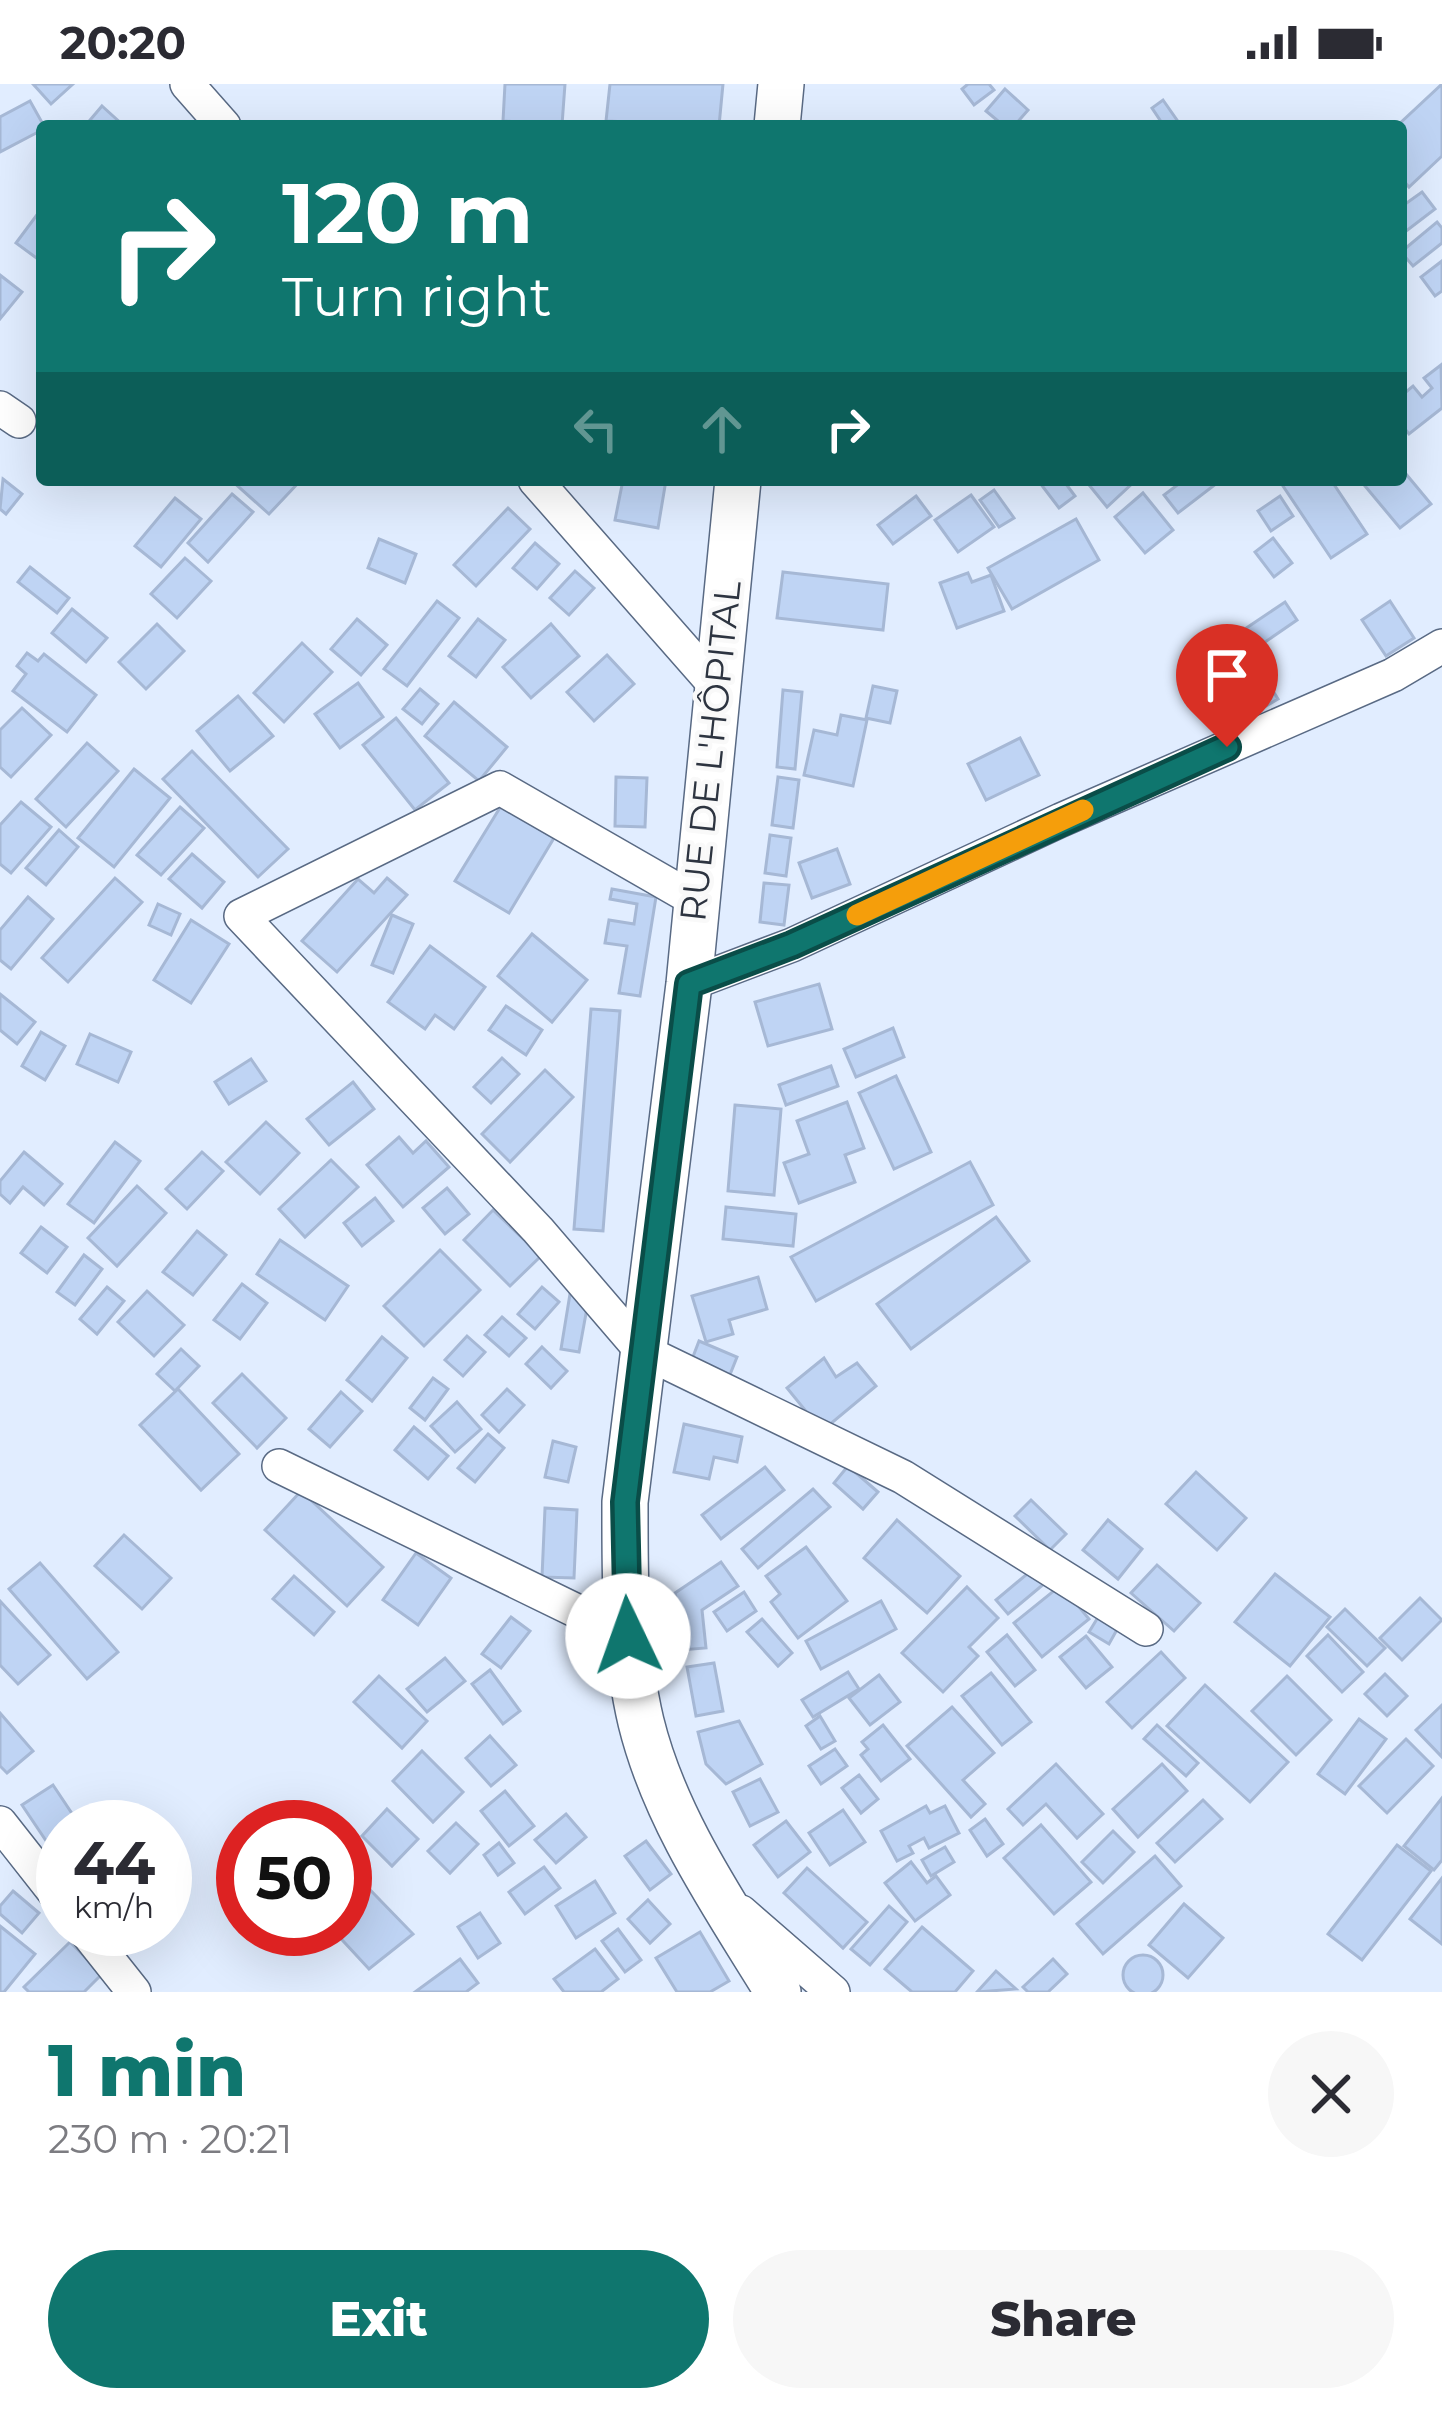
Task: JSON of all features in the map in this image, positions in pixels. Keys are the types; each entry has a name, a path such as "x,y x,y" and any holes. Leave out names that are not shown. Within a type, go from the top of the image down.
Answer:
{"main road":[{"path":"778,120 781,84"},
{"name":"RUE DE L'HÔPITAL","path":"737,486 689,984 625,1502 628,1636 641,1723 672,1809 778,1992"}],"street":[{"path":"188,84 219,120"},
{"path":"540,486 716,686"},
{"path":"689,984 792,945 1393,674 1442,646"},
{"path":"694,900 500,788 241,916 538,1230 641,1350 903,1477 1146,1629"},
{"path":"279,1466 628,1636"},
{"path":"0,1823 36,1869"},
{"path":"717,1892 833,1992"},
{"path":"105,1956 134,1992"}],"building":[{"path":"33,84 73,84 51,104"},
{"path":"505,84 565,84 562,120 503,120"},
{"path":"610,84 723,84 720,120 606,120"},
{"path":"968,84 989,84 994,90 974,105 962,89"},
{"path":"1442,84 1442,156 1409,187 1407,120"},
{"path":"1005,89 1028,110 1019,120 997,120 986,111"},
{"path":"1163,100 1177,120 1160,120 1152,108"},
{"path":"30,101 41,120 36,120 36,133 0,152 0,117"},
{"path":"102,106 117,120 90,120"},
{"path":"1422,192 1435,209 1407,230 1407,203"},
{"path":"36,216 36,258 16,243"},
{"path":"1437,222 1442,228 1442,243 1413,266 1407,259 1407,247"},
{"path":"1442,261 1442,291 1435,296 1421,277"},
{"path":"0,275 22,292 0,319"},
{"path":"1441,365 1442,408 1409,434 1407,391 1413,386 1422,397 1432,388 1424,378"},
{"path":"1407,475 1431,504 1400,528 1365,486 1407,486"},
{"path":"3,479 22,494 6,514 0,509"},
{"path":"238,486 295,486 269,514"},
{"path":"622,486 665,486 658,528 615,520"},
{"path":"1042,486 1068,486 1075,496 1059,508"},
{"path":"1090,486 1130,486 1107,507"},
{"path":"1176,486 1213,486 1178,513 1164,495"},
{"path":"1283,486 1335,486 1367,534 1331,558"},
{"path":"994,490 1014,518 999,527 980,500"},
{"path":"1143,493 1173,530 1145,553 1115,517"},
{"path":"232,494 253,512 208,562 188,543"},
{"path":"971,495 994,527 958,552 935,520"},
{"path":"916,496 931,516 893,544 878,525"},
{"path":"1280,496 1293,516 1271,531 1258,511"},
{"path":"175,498 201,519 161,567 135,546"},
{"path":"508,508 530,529 476,586 454,565"},
{"path":"1076,519 1099,560 1012,609 988,568"},
{"path":"1273,538 1292,563 1274,577 1255,552"},
{"path":"379,539 416,554 405,583 368,568"},
{"path":"535,543 559,564 537,589 513,568"},
{"path":"185,558 211,581 177,618 151,594"},
{"path":"30,567 69,598 57,613 18,582"},
{"path":"575,571 594,588 569,615 550,598"},
{"path":"783,572 888,584 883,630 777,618"},
{"path":"968,573 972,582 991,575 1004,611 957,628 940,583"},
{"path":"437,601 459,618 407,686 384,669"},
{"path":"1390,601 1414,638 1386,656 1362,620"},
{"path":"1285,602 1297,620 1255,649 1242,631"},
{"path":"72,609 107,638 86,662 52,633"},
{"path":"357,619 387,645 361,675 331,649"},
{"path":"478,619 505,640 476,677 449,656"},
{"path":"157,624 184,651 146,689 119,662"},
{"path":"551,624 579,656 531,698 503,667"},
{"path":"302,643 332,672 284,722 254,693"},
{"path":"27,653 38,661 44,654 96,695 67,732 13,691 26,674 17,666"},
{"path":"607,655 634,684 594,721 567,692"},
{"path":"1252,657 1278,699 1229,728 1214,705 1240,689 1228,671"},
{"path":"358,683 383,717 340,748 315,714"},
{"path":"873,686 897,691 890,723 866,718"},
{"path":"420,689 438,704 422,724 403,709"},
{"path":"783,690 802,692 795,769 777,767"},
{"path":"238,696 273,736 230,771 197,731"},
{"path":"454,702 507,747 479,781 425,736"},
{"path":"22,708 51,735 11,777 0,767 0,730"},
{"path":"841,715 867,720 853,786 804,775 814,730 837,735"},
{"path":"396,718 449,783 415,810 363,745"},
{"path":"1020,738 1039,775 986,800 968,764"},
{"path":"87,743 118,771 66,827 36,799"},
{"path":"192,751 288,849 258,877 163,779"},
{"path":"134,769 170,798 114,867 78,838"},
{"path":"616,777 647,778 645,827 615,826"},
{"path":"778,777 799,780 793,828 772,825"},
{"path":"21,802 51,827 11,873 0,864 0,825"},
{"path":"501,806 554,838 509,913 455,881"},
{"path":"180,807 204,828 161,875 137,855"},
{"path":"59,830 78,847 46,885 26,868"},
{"path":"770,835 791,838 786,876 765,873"},
{"path":"837,849 850,884 812,898 799,863"},
{"path":"192,854 224,882 202,908 169,879"},
{"path":"115,878 142,902 68,982 42,958"},
{"path":"387,878 407,895 337,972 302,941 358,879 374,893"},
{"path":"764,883 789,885 784,925 760,922"},
{"path":"612,889 656,897 640,996 619,993 627,946 605,943 609,920 634,924 637,904 610,899"},
{"path":"28,897 53,919 11,969 0,960 0,930"},
{"path":"158,904 180,914 171,935 149,925"},
{"path":"392,915 413,924 393,973 372,965"},
{"path":"191,920 229,944 191,1003 154,980"},
{"path":"532,934 587,980 552,1022 498,976"},
{"path":"430,946 485,987 454,1029 435,1015 425,1029 388,1002"},
{"path":"819,984 832,1029 768,1046 755,1002"},
{"path":"0,994 35,1022 17,1044 0,1030"},
{"path":"506,1006 542,1030 526,1055 489,1030"},
{"path":"591,1009 620,1011 603,1231 574,1229"},
{"path":"893,1028 904,1057 856,1077 844,1049"},
{"path":"41,1032 65,1046 45,1080 22,1066"},
{"path":"90,1034 131,1052 118,1082 77,1064"},
{"path":"502,1058 519,1074 491,1103 474,1087"},
{"path":"251,1059 266,1081 229,1104 215,1082"},
{"path":"831,1066 838,1086 786,1105 779,1085"},
{"path":"545,1070 573,1097 510,1162 482,1134"},
{"path":"896,1076 931,1152 894,1169 859,1093"},
{"path":"353,1082 374,1109 329,1145 307,1119"},
{"path":"847,1102 864,1148 845,1155 855,1182 799,1203 784,1163 809,1154 797,1121"},
{"path":"735,1105 781,1109 774,1195 728,1191"},
{"path":"266,1122 299,1153 260,1194 226,1162"},
{"path":"399,1137 413,1153 426,1141 449,1167 403,1207 367,1165"},
{"path":"115,1142 140,1161 94,1223 68,1204"},
{"path":"24,1152 62,1184 44,1205 23,1187 10,1203 0,1194 0,1181"},
{"path":"202,1152 223,1171 187,1209 166,1189"},
{"path":"331,1160 358,1187 305,1237 279,1209"},
{"path":"970,1162 993,1205 816,1301 791,1257"},
{"path":"137,1186 166,1213 117,1266 88,1238"},
{"path":"447,1188 469,1214 445,1234 423,1208"},
{"path":"375,1198 393,1221 362,1246 344,1223"},
{"path":"726,1207 796,1214 793,1246 723,1239"},
{"path":"493,1210 541,1256 510,1286 464,1240"},
{"path":"996,1217 1029,1261 911,1349 877,1304"},
{"path":"41,1227 67,1247 47,1273 21,1253"},
{"path":"197,1231 226,1255 193,1295 163,1272"},
{"path":"280,1240 348,1286 325,1320 257,1274"},
{"path":"440,1250 480,1290 424,1346 384,1306"},
{"path":"84,1255 102,1269 75,1305 57,1292"},
{"path":"758,1277 767,1309 729,1320 733,1334 706,1342 692,1296"},
{"path":"242,1284 267,1303 240,1339 214,1320"},
{"path":"107,1287 124,1301 97,1334 80,1319"},
{"path":"542,1287 559,1302 535,1329 518,1314"},
{"path":"147,1291 184,1325 154,1356 118,1322"},
{"path":"570,1294 589,1297 579,1352 561,1349"},
{"path":"502,1317 526,1338 509,1356 485,1335"},
{"path":"467,1336 485,1352 463,1376 445,1360"},
{"path":"382,1337 407,1358 372,1401 347,1380"},
{"path":"699,1341 737,1357 729,1377 691,1362"},
{"path":"542,1347 567,1371 551,1388 526,1364"},
{"path":"181,1349 199,1366 175,1391 157,1374"},
{"path":"824,1358 836,1377 857,1363 876,1386 822,1431 787,1388"},
{"path":"242,1374 286,1418 257,1448 213,1403"},
{"path":"433,1378 448,1389 425,1420 410,1408"},
{"path":"178,1389 239,1454 201,1490 140,1425"},
{"path":"507,1389 524,1405 499,1432 482,1415"},
{"path":"341,1392 362,1411 330,1447 309,1429"},
{"path":"457,1402 481,1429 455,1452 431,1426"},
{"path":"684,1424 742,1437 737,1462 714,1457 709,1479 674,1472"},
{"path":"414,1427 448,1456 428,1479 395,1450"},
{"path":"488,1434 504,1448 475,1482 458,1468"},
{"path":"553,1441 576,1447 568,1482 545,1477"},
{"path":"848,1466 878,1492 863,1509 834,1483"},
{"path":"765,1467 784,1490 721,1539 702,1515"},
{"path":"1196,1472 1246,1518 1217,1550 1166,1504"},
{"path":"813,1489 830,1507 758,1568 742,1549"},
{"path":"301,1491 383,1567 347,1606 265,1530"},
{"path":"1031,1500 1066,1534 1050,1550 1015,1516"},
{"path":"545,1508 577,1510 574,1578 542,1577"},
{"path":"897,1520 960,1576 927,1613 864,1558"},
{"path":"1108,1520 1142,1549 1118,1579 1083,1550"},
{"path":"124,1535 171,1578 142,1609 95,1566"},
{"path":"806,1547 847,1601 798,1638 771,1602 780,1594 766,1576"},
{"path":"416,1553 451,1578 418,1625 383,1600"},
{"path":"721,1562 738,1586 702,1610 706,1648 681,1650 675,1593"},
{"path":"40,1563 118,1652 87,1679 9,1589"},
{"path":"1157,1565 1200,1603 1174,1631 1131,1593"},
{"path":"1033,1569 1045,1583 1008,1614 996,1600"},
{"path":"1275,1574 1330,1617 1290,1666 1235,1622"},
{"path":"294,1576 334,1612 314,1635 273,1599"},
{"path":"1061,1585 1089,1619 1042,1657 1014,1623"},
{"path":"967,1587 998,1618 969,1647 978,1656 943,1692 902,1653"},
{"path":"744,1592 756,1611 727,1631 714,1612"},
{"path":"1420,1598 1442,1620 1402,1660 1380,1638"},
{"path":"0,1601 50,1655 18,1684 0,1665"},
{"path":"881,1601 896,1629 821,1669 806,1641"},
{"path":"1345,1609 1385,1648 1367,1666 1327,1627"},
{"path":"1100,1614 1119,1626 1109,1644 1089,1632"},
{"path":"511,1617 530,1631 501,1668 482,1654"},
{"path":"762,1619 792,1653 778,1666 747,1632"},
{"path":"1007,1635 1035,1670 1015,1686 987,1652"},
{"path":"1328,1635 1363,1672 1342,1692 1307,1656"},
{"path":"1086,1636 1112,1667 1086,1688 1060,1657"},
{"path":"1161,1652 1185,1678 1132,1728 1107,1702"},
{"path":"445,1658 465,1681 427,1712 407,1689"},
{"path":"714,1663 723,1711 696,1716 687,1667"},
{"path":"490,1670 520,1711 503,1724 472,1684"},
{"path":"848,1672 859,1689 813,1717 802,1700"},
{"path":"991,1673 1031,1722 1002,1745 962,1696"},
{"path":"1385,1674 1407,1696 1387,1716 1365,1694"},
{"path":"879,1675 900,1702 870,1725 849,1698"},
{"path":"379,1676 427,1721 402,1748 354,1702"},
{"path":"1287,1676 1331,1720 1296,1755 1252,1711"},
{"path":"1205,1685 1288,1762 1250,1802 1167,1726"},
{"path":"1442,1705 1442,1757 1416,1730"},
{"path":"952,1707 994,1753 963,1780 985,1804 971,1817 907,1746"},
{"path":"0,1713 33,1751 7,1773 0,1766"},
{"path":"820,1716 835,1741 821,1749 806,1726"},
{"path":"1359,1719 1386,1739 1345,1794 1318,1774"},
{"path":"739,1721 762,1764 726,1784 706,1764 698,1732"},
{"path":"883,1725 910,1759 881,1781 861,1755 868,1749 862,1742"},
{"path":"1157,1725 1198,1763 1186,1776 1144,1739"},
{"path":"490,1736 516,1765 491,1786 466,1758"},
{"path":"1406,1739 1433,1766 1387,1813 1359,1786"},
{"path":"835,1749 847,1766 821,1784 809,1766"},
{"path":"422,1751 463,1792 433,1822 393,1781"},
{"path":"1056,1764 1103,1814 1077,1838 1046,1804 1023,1825 1008,1809"},
{"path":"1162,1764 1187,1791 1138,1837 1113,1809"},
{"path":"859,1775 878,1799 861,1813 842,1788"},
{"path":"760,1779 778,1812 750,1826 733,1792"},
{"path":"53,1785 63,1800 36,1800 36,1826 22,1805"},
{"path":"505,1791 534,1826 509,1846 481,1811"},
{"path":"1442,1798 1442,1860 1434,1870 1404,1846"},
{"path":"1203,1800 1222,1819 1175,1862 1157,1843"},
{"path":"926,1806 930,1813 945,1806 959,1833 929,1848 924,1838 909,1846 913,1853 897,1861 881,1831"},
{"path":"387,1809 418,1839 392,1866 372,1846 372,1825"},
{"path":"843,1810 865,1842 830,1865 809,1833"},
{"path":"566,1814 586,1837 556,1863 535,1840"},
{"path":"985,1819 1003,1844 987,1856 970,1830"},
{"path":"786,1821 810,1852 778,1877 754,1845"},
{"path":"456,1823 478,1844 450,1873 428,1851"},
{"path":"1041,1825 1091,1882 1054,1914 1004,1858"},
{"path":"1113,1831 1134,1852 1103,1883 1082,1862"},
{"path":"646,1841 671,1874 650,1890 625,1856"},
{"path":"499,1843 514,1863 498,1875 484,1855"},
{"path":"1397,1845 1431,1871 1362,1960 1328,1934"},
{"path":"945,1847 954,1862 931,1876 922,1860"},
{"path":"1155,1856 1181,1886 1103,1954 1077,1924"},
{"path":"911,1862 927,1883 936,1876 950,1895 915,1921 885,1883"},
{"path":"544,1867 560,1888 525,1914 509,1892"},
{"path":"807,1868 867,1922 843,1948 784,1893"},
{"path":"1442,1878 1442,1944 1410,1919"},
{"path":"595,1881 615,1913 576,1938 556,1906"},
{"path":"13,1891 36,1910 36,1917 22,1933 0,1914 0,1906"},
{"path":"372,1892 413,1934 369,1969 357,1956 372,1956"},
{"path":"648,1900 670,1924 650,1943 628,1919"},
{"path":"1184,1904 1223,1938 1188,1978 1149,1945"},
{"path":"889,1906 907,1922 870,1965 851,1949"},
{"path":"480,1913 500,1943 478,1958 458,1927"},
{"path":"0,1926 35,1954 4,1992 0,1992"},
{"path":"922,1927 973,1971 955,1992 912,1992 885,1969"},
{"path":"618,1929 641,1960 625,1972 602,1941"},
{"path":"700,1932 729,1981 710,1992 677,1992 656,1958"},
{"path":"595,1949 618,1979 601,1992 564,1992 554,1979"},
{"path":"1143,1955 1161,1968 1161,1982 1152,1992 1129,1989 1123,1975 1129,1961"},
{"path":"56,1956 84,1956 102,1974 84,1992 29,1992 24,1987"},
{"path":"460,1959 478,1983 466,1992 415,1992"},
{"path":"1053,1959 1067,1974 1048,1992 1028,1992 1023,1987"},
{"path":"996,1971 1016,1989 977,1992"}],"slow traffic":[{"path":"857,915 1083,810"}],"route":[{"path":"628,1636 625,1502 689,984 792,945 1227,747"}]}
